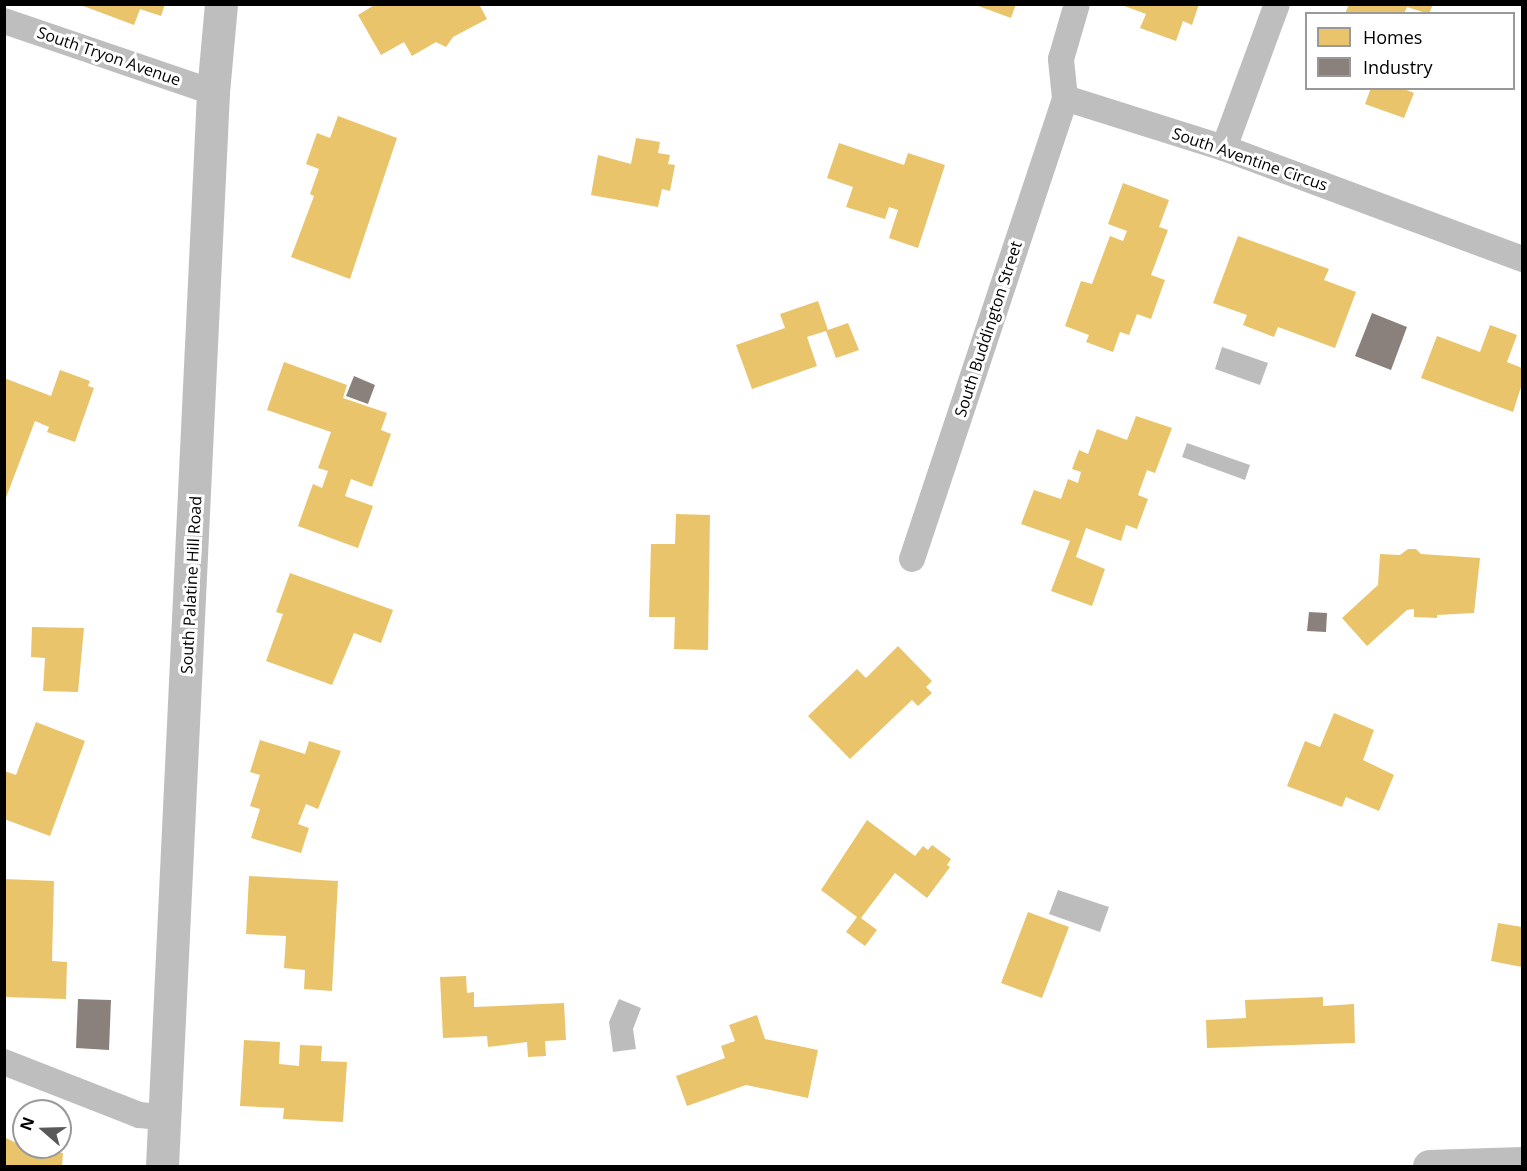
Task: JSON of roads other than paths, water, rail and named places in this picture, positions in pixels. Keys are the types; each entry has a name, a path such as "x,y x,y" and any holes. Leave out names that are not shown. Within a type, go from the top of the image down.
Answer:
{"street":[{"name":"South Palatine Hill Road","path":"162,1167 213,92 221,4"},
{"path":"1065,99 1061,59 1077,4"},
{"path":"1224,148 1277,4"},
{"name":"South Tryon Avenue","path":"4,21 213,92"},
{"name":"South Aventine Circus","path":"1065,99 1224,148 1522,259"},
{"name":"South Buddington Street","path":"912,559 1065,99"},
{"path":"4,1062 139,1115 164,1118"},
{"path":"1429,1167 1522,1163"}]}
